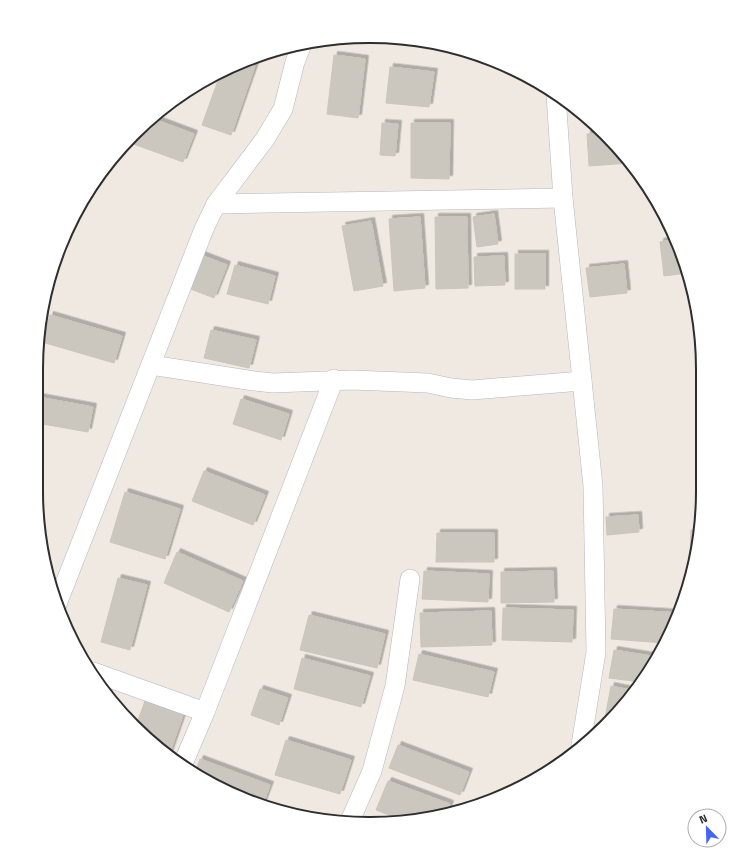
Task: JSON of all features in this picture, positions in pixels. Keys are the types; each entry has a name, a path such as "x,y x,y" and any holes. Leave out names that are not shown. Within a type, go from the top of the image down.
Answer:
{"street":[{"path":"61,597 204,229 216,204 265,139 283,109 294,62 299,51"},
{"path":"556,102 563,198 593,486 596,652 582,738"},
{"path":"216,204 563,198"},
{"path":"151,365 273,383 334,379 428,383 451,388 472,390 582,381"},
{"path":"185,760 205,712 334,379"},
{"path":"352,816 372,771 395,686 410,579"},
{"path":"100,674 205,712"}],"building":[{"path":"334,55 365,59 358,118 327,114"},
{"path":"252,65 255,66 231,135 202,125 218,81"},
{"path":"390,67 434,72 429,107 386,103"},
{"path":"158,121 194,134 183,162 134,144"},
{"path":"382,123 398,124 395,156 380,155"},
{"path":"411,123 450,123 449,179 411,178"},
{"path":"587,134 594,134 623,164 589,166"},
{"path":"494,214 498,244 477,247 473,217"},
{"path":"420,217 425,288 394,291 389,219"},
{"path":"435,217 467,217 468,288 436,289"},
{"path":"371,221 383,286 354,291 342,226"},
{"path":"669,241 682,274 664,276 660,242"},
{"path":"515,254 545,254 545,289 515,289"},
{"path":"201,255 227,265 214,298 188,288"},
{"path":"504,256 505,285 475,286 474,257"},
{"path":"624,264 627,293 590,297 586,268"},
{"path":"235,265 275,276 268,304 227,294"},
{"path":"50,315 122,336 114,363 45,343 46,329"},
{"path":"211,330 256,340 249,368 204,358"},
{"path":"43,398 93,407 88,432 43,424"},
{"path":"241,399 289,414 281,440 233,424"},
{"path":"204,471 265,495 253,525 192,501"},
{"path":"125,492 180,509 165,559 110,542"},
{"path":"638,515 639,532 607,535 606,517"},
{"path":"691,530 693,530 693,533 690,552"},
{"path":"437,533 494,533 494,562 436,562"},
{"path":"177,552 243,581 229,612 164,583"},
{"path":"424,571 489,574 488,602 422,599"},
{"path":"553,571 554,602 501,603 501,572"},
{"path":"118,578 147,585 130,650 101,642"},
{"path":"503,608 573,610 572,642 502,640"},
{"path":"614,609 672,613 658,642 611,639"},
{"path":"491,611 492,645 421,647 420,613"},
{"path":"309,615 385,634 377,668 300,650"},
{"path":"614,650 651,656 635,681 609,678"},
{"path":"419,654 494,672 488,697 413,680"},
{"path":"302,658 370,676 361,707 294,689"},
{"path":"611,686 628,690 615,706 605,716"},
{"path":"260,689 288,698 279,725 251,715"},
{"path":"146,698 184,712 171,750 138,720"},
{"path":"286,740 351,760 340,794 275,775"},
{"path":"398,745 469,772 460,795 389,768"},
{"path":"200,759 270,785 265,800 225,783 197,767"},
{"path":"388,781 450,804 449,807 433,811 392,816 376,810"}]}
